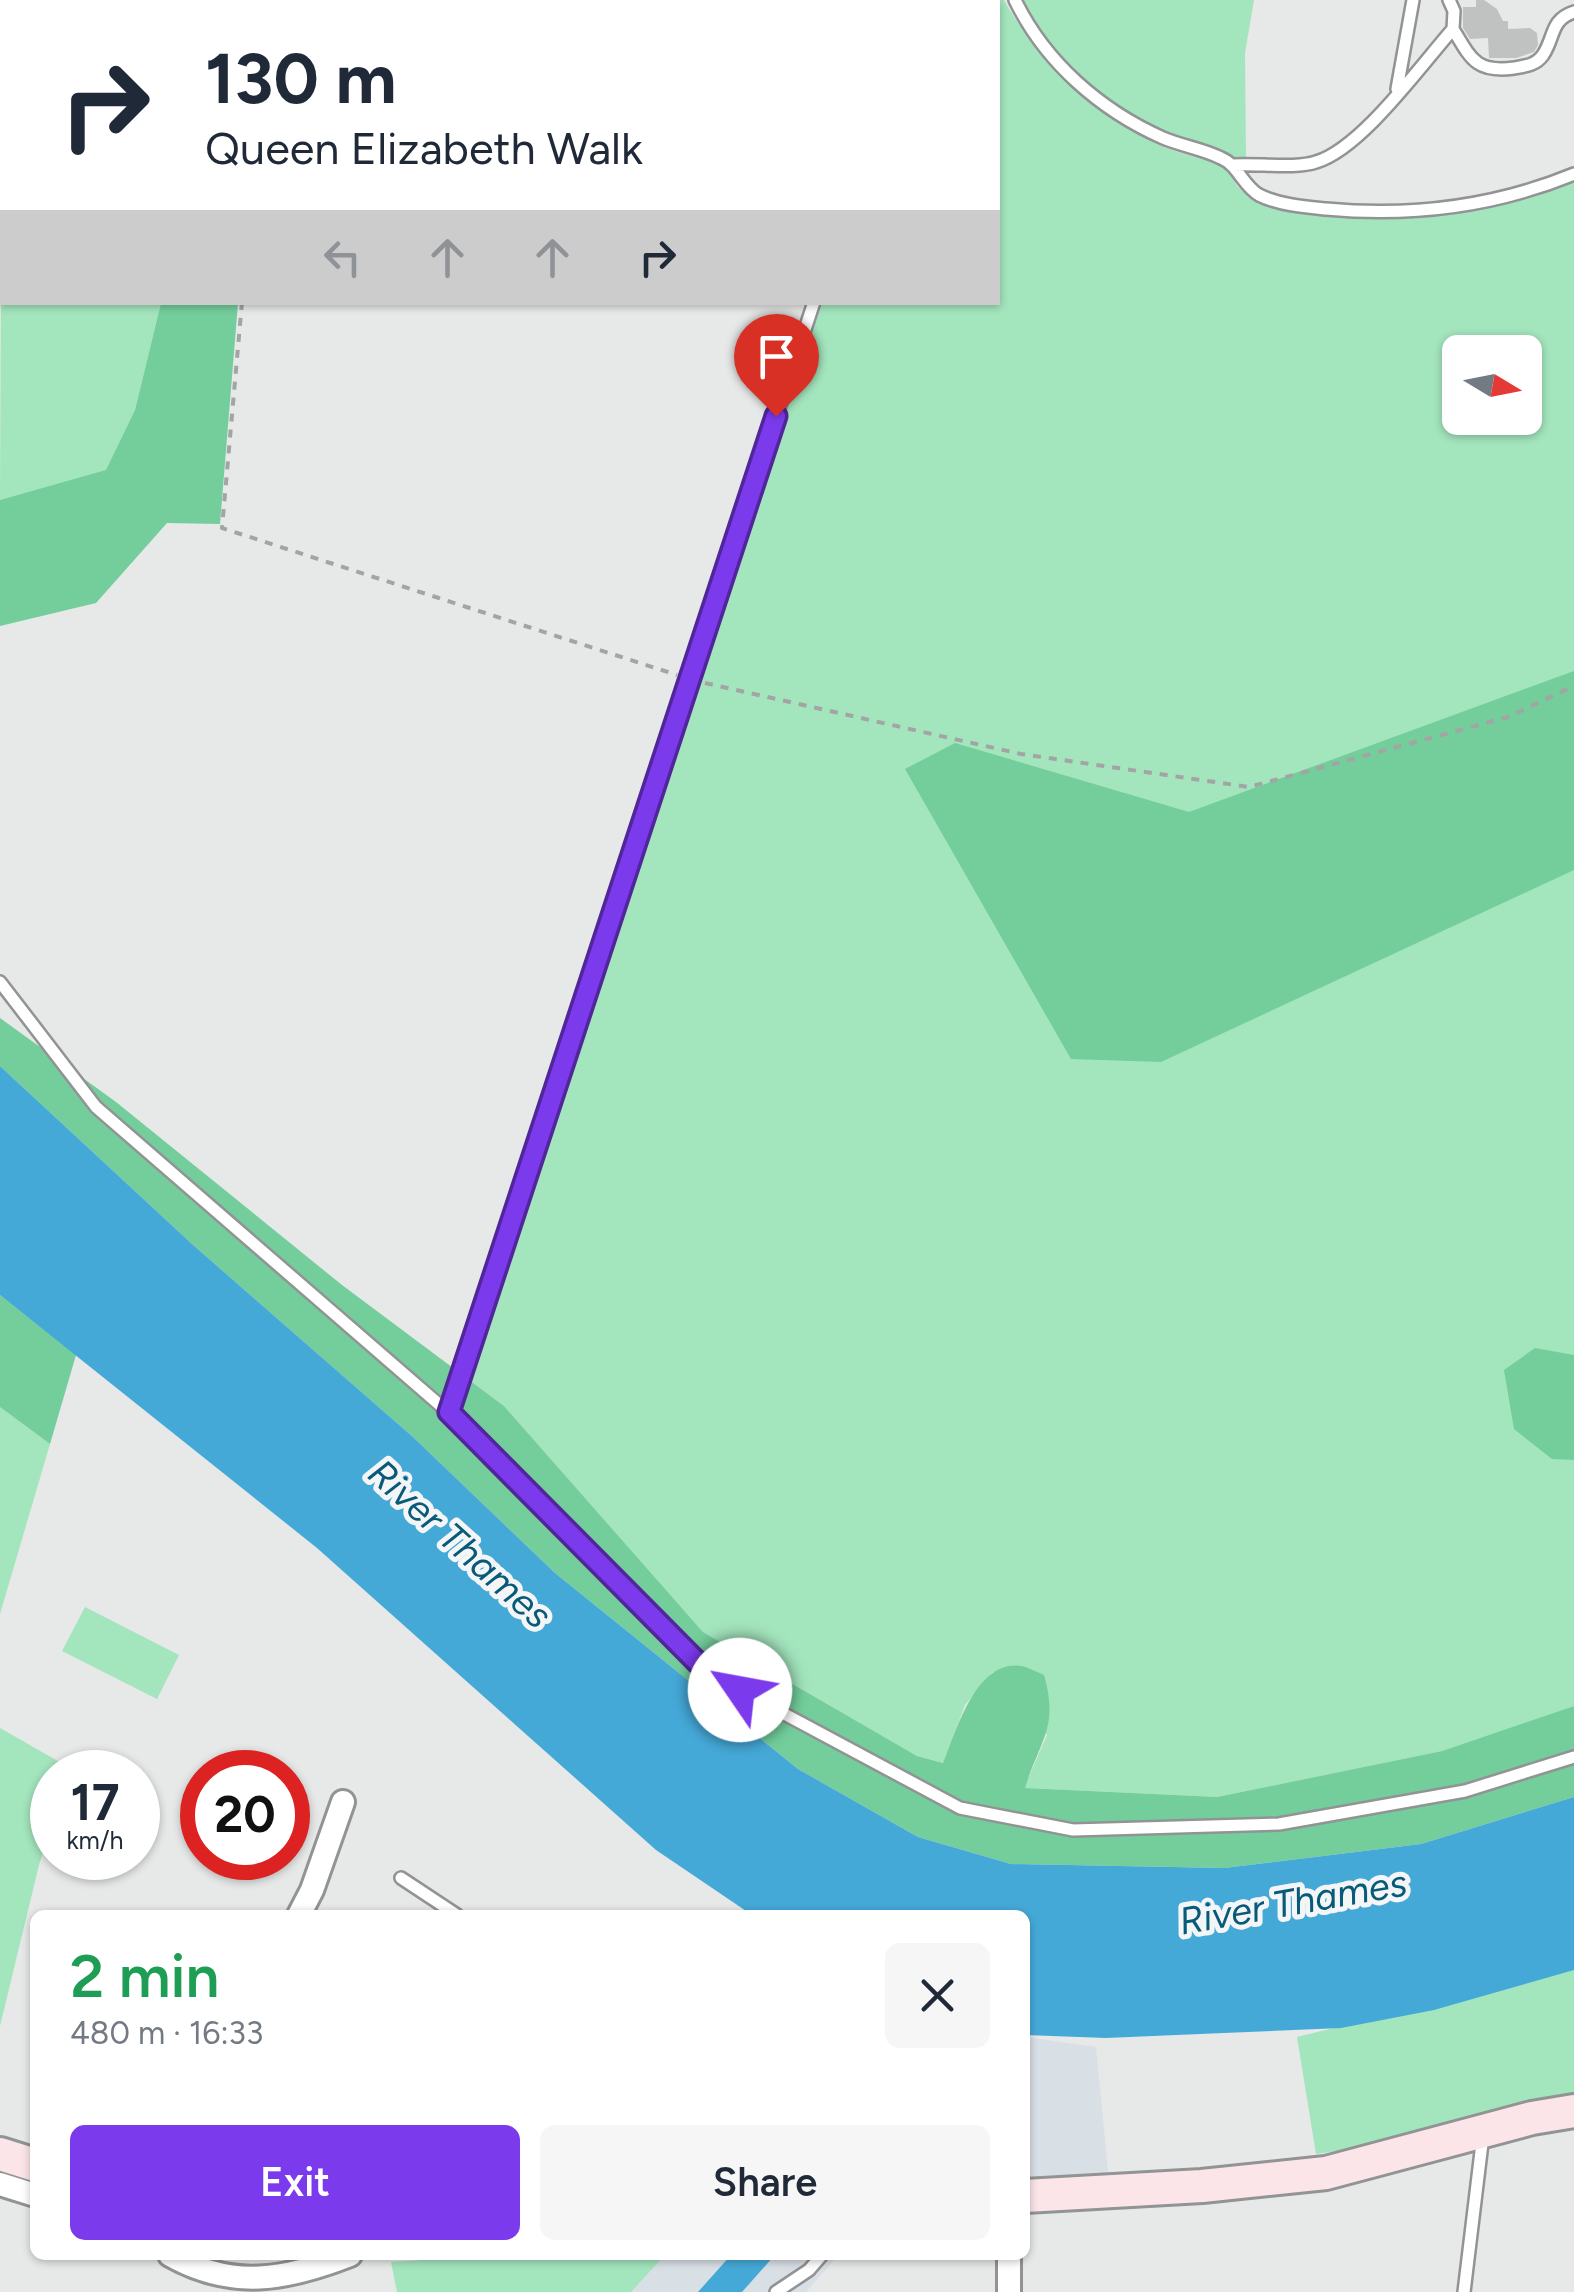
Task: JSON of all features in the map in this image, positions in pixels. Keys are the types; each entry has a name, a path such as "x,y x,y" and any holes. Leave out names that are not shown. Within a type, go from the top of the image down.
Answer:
{"main road":[{"path":"1030,2196 1202,2186 1326,2172 1574,2111"},
{"path":"0,2154 30,2163"}],"street":[{"path":"302,1910 344,1802"},
{"path":"0,2184 30,2194"},
{"path":"181,2260 208,2272 257,2280 331,2260"},
{"path":"1008,2292 1009,2260"}],"lane":[{"path":"1015,0 1062,69 1112,110 1162,137 1220,157 1247,184 1269,198 1307,207 1370,212 1438,210 1491,202 1574,174"},
{"path":"1396,93 1413,0"},
{"path":"1449,0 1454,11 1454,29 1470,57 1494,71 1529,66 1540,59 1555,23 1574,12"},
{"path":"1232,165 1318,162 1366,130 1454,29"},
{"path":"449,1412 813,305"},
{"path":"1,984 96,1108 449,1412 708,1673 960,1808 1073,1830 1279,1824 1465,1791 1574,1757"},
{"path":"401,1878 449,1910"},
{"path":"1464,2292 1484,2131"},
{"path":"776,2292 818,2260"}],"path":[{"path":"242,305 222,528 690,679 1021,754 1249,788 1508,717 1574,686"}],"shaded area":[{"path":"1030,2038 1096,2047 1110,2192 1030,2197"},
{"path":"660,2260 834,2260 806,2292 631,2292"}],"green space":[{"path":"1000,0 1004,0 1048,60 1106,113 1156,144 1227,168 1239,188 1261,201 1372,215 1441,213 1508,202 1574,180 1574,1706 1442,1751 1217,1797 1024,1788 1047,1735 993,1672 965,1705 943,1763 917,1756 703,1632 504,1406 464,1376 821,305 1000,305"},
{"path":"1023,0 1254,0 1245,53 1246,161 1170,134 1103,97 1056,54"},
{"path":"1,305 161,305 135,410 106,471 0,500"},
{"path":"161,305 238,305 220,524 167,523 96,603 0,626 0,500 106,470 135,410"},
{"path":"1574,671 1574,870 1161,1062 1071,1059 905,769 955,743 1189,812"},
{"path":"0,1018 116,1102 342,1285 504,1406 703,1632 917,1756 943,1763 980,1685 992,1673 1022,1666 1044,1675 1049,1708 1046,1733 1025,1788 1217,1797 1442,1751 1574,1706 1574,1797 1421,1844 1224,1868 1011,1864 918,1837 798,1769 555,1573 413,1437 192,1244 0,1066"},
{"path":"0,1295 76,1355 50,1444 0,1407"},
{"path":"1535,1348 1574,1355 1574,1460 1552,1459 1514,1429 1504,1370"},
{"path":"0,1407 50,1444 0,1614"},
{"path":"85,1607 179,1655 157,1699 62,1651"},
{"path":"0,1728 38,1750 30,1750 30,1880 35,1880 0,2026"},
{"path":"1574,1969 1574,2114 1484,2131 1316,2154 1297,2037"},
{"path":"660,2260 631,2292 397,2292 391,2262"}],"water":[{"name":"River Thames","path":"0,1066 192,1244 413,1437 555,1573 798,1769 918,1837 1011,1864 1224,1868 1421,1844 1574,1797 1574,1970 1434,2010 1341,2028 1106,2038 1030,2035 1030,1910 745,1910 656,1850 317,1548 0,1295"},
{"path":"727,2260 771,2260 742,2292 698,2292"}],"building":[{"path":"1476,0 1484,0 1497,9 1503,21 1508,21 1508,29 1530,28 1537,33 1534,52 1516,58 1489,58 1488,38 1470,39 1463,28 1463,7 1476,7"}],"route":[{"path":"740,1690 708,1673 449,1412 776,416"}]}
